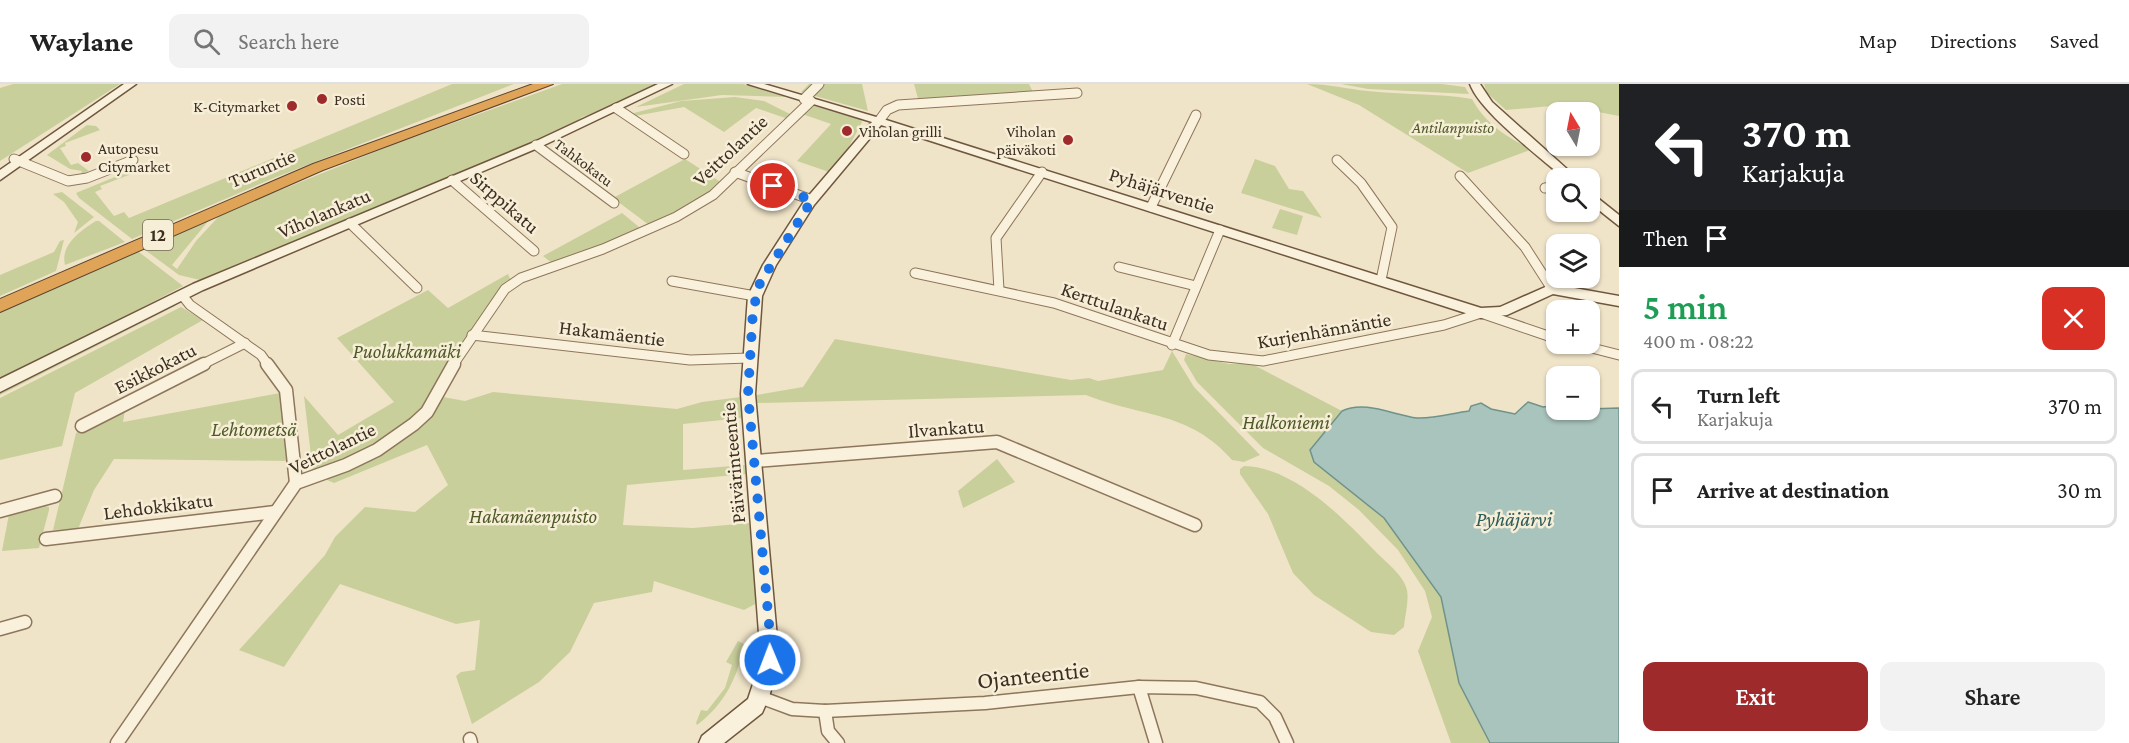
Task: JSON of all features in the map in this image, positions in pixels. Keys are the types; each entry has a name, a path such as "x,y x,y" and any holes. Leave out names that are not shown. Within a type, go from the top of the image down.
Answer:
{"highway":[{"name":"Turuntie","path":"0,306 318,167 546,84"}],"street":[{"path":"0,176 18,160 124,84"},
{"path":"0,168 18,160 131,84"},
{"name":"Viholankatu","path":"0,386 182,295 536,145 667,84"},
{"name":"Pyhäjärventie","path":"753,84 1042,172 1546,335"},
{"name":"Veittolantie","path":"117,743 296,483 367,455 396,438 427,412 437,390 472,335 497,298 511,283 548,267 603,249 676,217 713,195 807,100 819,84"},
{"path":"1475,84 1478,92 1488,104 1560,168"},
{"path":"879,121 887,110 898,105 1077,93"},
{"path":"616,108 684,154"},
{"path":"1151,207 1196,115"},
{"name":"Päivärinteentie","path":"760,698 770,660 770,635 748,394 755,296 770,265 812,200 879,121"},
{"name":"Tahkokatu","path":"536,145 614,203"},
{"path":"18,160 68,181 87,178 133,160"},
{"path":"1338,160 1361,183 1392,227 1381,280"},
{"path":"735,172 812,200"},
{"path":"999,290 996,238 1042,172"},
{"path":"1460,176 1474,188 1541,267 1552,289"},
{"name":"Sirppikatu","path":"452,180 534,251"},
{"path":"1600,205 1619,222"},
{"path":"350,223 417,288"},
{"path":"1172,345 1220,230"},
{"path":"1119,267 1196,286"},
{"name":"Kerttulankatu","path":"915,273 999,290 1023,298 1053,302 1172,345"},
{"path":"672,281 755,296"},
{"path":"1481,313 1502,312 1552,289 1619,301"},
{"path":"182,295 190,305 266,360 286,390 296,483"},
{"name":"Kurjenhännäntie","path":"1172,345 1234,362 1263,361 1444,325 1481,313"},
{"name":"Hakamäentie","path":"472,335 690,360 749,358"},
{"name":"Esikkokatu","path":"82,426 245,343"},
{"path":"1600,350 1619,355"},
{"name":"Ilvankatu","path":"755,461 997,442 1196,525"},
{"path":"0,511 56,496"},
{"name":"Lehdokkikatu","path":"46,539 275,512"},
{"path":"0,630 25,622"},
{"path":"1139,687 1156,743"},
{"name":"Ojanteentie","path":"760,698 792,709 825,711 985,703 1139,687 1196,688 1254,700 1275,717 1287,743"},
{"path":"709,743 749,712 760,698"},
{"path":"825,711 828,731 838,743"}],"green space":[{"path":"13,84 120,84 0,161 0,88"},
{"path":"452,84 514,84 274,178 132,239 79,198 76,193 132,170 134,173 100,186 102,189 95,192 114,216 124,212 129,218"},
{"path":"562,84 659,84 604,110 582,117 572,125 529,144 200,280 179,275 141,247 210,219 172,265 177,269 196,241 221,214 392,145"},
{"path":"684,84 743,84 787,97 722,95 636,107"},
{"path":"809,84 862,84 868,111 801,92"},
{"path":"914,84 1029,84 1034,94 919,102"},
{"name":"Antilanpuisto","path":"1307,84 1472,99 1490,123 1515,141 1533,149 1468,173 1359,105"},
{"path":"1341,84 1442,84 1465,87 1469,94 1368,89"},
{"path":"1484,84 1619,84 1619,116 1600,112 1600,102 1546,102 1546,106 1506,110 1487,93"},
{"path":"735,97 764,101 792,115 788,119 756,108 724,132 684,107 635,116 630,114 681,101"},
{"path":"811,105 860,119 862,122 846,152 829,172 797,161 831,124 802,114"},
{"path":"87,125 96,126 100,130 65,143 66,146 60,148 71,165 78,163 89,171 122,160 81,174 82,171 70,169 47,155"},
{"path":"685,159 719,181 720,183 706,198 649,225 613,198"},
{"path":"1255,159 1275,166 1289,189 1303,191 1322,218 1241,193"},
{"path":"62,192 94,217 74,233 78,222 64,202 53,194"},
{"path":"1280,209 1303,216 1297,235 1272,228"},
{"path":"622,213 639,227 639,231 552,263 543,256"},
{"path":"96,221 125,242 65,265 65,251 68,245 78,234"},
{"path":"64,240 56,271 0,296 0,275 54,252 60,241"},
{"path":"135,249 183,286 0,382 0,310"},
{"name":"Puolukkamäki","path":"508,274 511,281 495,297 460,346 433,390 424,411 376,447 313,473 304,396 338,435 394,402 337,338 428,290 448,308"},
{"path":"177,305 0,395 0,391 166,308"},
{"path":"181,307 203,320 75,393 62,446 0,460 0,398"},
{"path":"835,339 1071,380 1089,378 1098,381 1163,370 1172,351 1194,387 1260,455 1244,462 1232,460 1216,444 1182,424 1086,395 757,403 756,395 803,387"},
{"name":"Halkoniemi","path":"1186,354 1229,364 1252,364 1342,411 1310,449 1314,462 1384,518 1441,597 1459,683 1489,743 1451,743 1418,651 1432,617 1425,591 1398,550 1359,510 1329,486 1263,448 1197,382 1184,360"},
{"name":"Hakamäenpuisto","path":"493,392 677,409 702,402 741,397 742,418 683,424 683,470 745,465 746,474 627,485 623,525 693,528 749,523 757,603 744,610 654,581 652,592 594,603 570,652 539,682 472,724 456,676 461,672 475,670 480,620 456,624 340,584 284,667 239,650 325,555 335,537 365,507 415,512 448,485 427,445 334,483 327,480 328,476 379,452 438,396 465,401"},
{"name":"Lehtometsä","path":"280,393 288,461 114,459 94,490 78,529 53,530 76,433 125,410 123,422"},
{"path":"997,459 1015,482 963,508 958,491"},
{"path":"1244,466 1282,475 1300,485 1335,511 1399,575 1407,590 1404,627 1394,635 1371,632 1314,595 1293,573 1268,514 1240,474 1240,469"},
{"path":"42,505 49,507 49,510 39,548 2,551 9,514"},
{"path":"738,641 744,644 734,679 723,699 697,725 701,710 707,711 725,688 732,665 726,662"}],"water":[{"name":"Pyhäjärvi","path":"1528,402 1546,407 1546,420 1600,420 1600,409 1619,408 1619,743 1490,743 1459,683 1441,597 1384,518 1314,462 1310,450 1342,411 1351,408 1379,409 1423,418 1469,411 1471,406 1481,403 1491,409 1515,414"}],"place":[{"name":"Posti","path":"322,99"},
{"name":"K-Citymarket","path":"292,106"},
{"name":"Viholan grilli","path":"847,131"},
{"name":"Viholan päiväkoti","path":"1068,140"},
{"name":"Autopesu Citymarket","path":"86,157"}],"route":[{"path":"770,660 770,635 748,394 753,310 760,283 812,200 773,186"}]}
